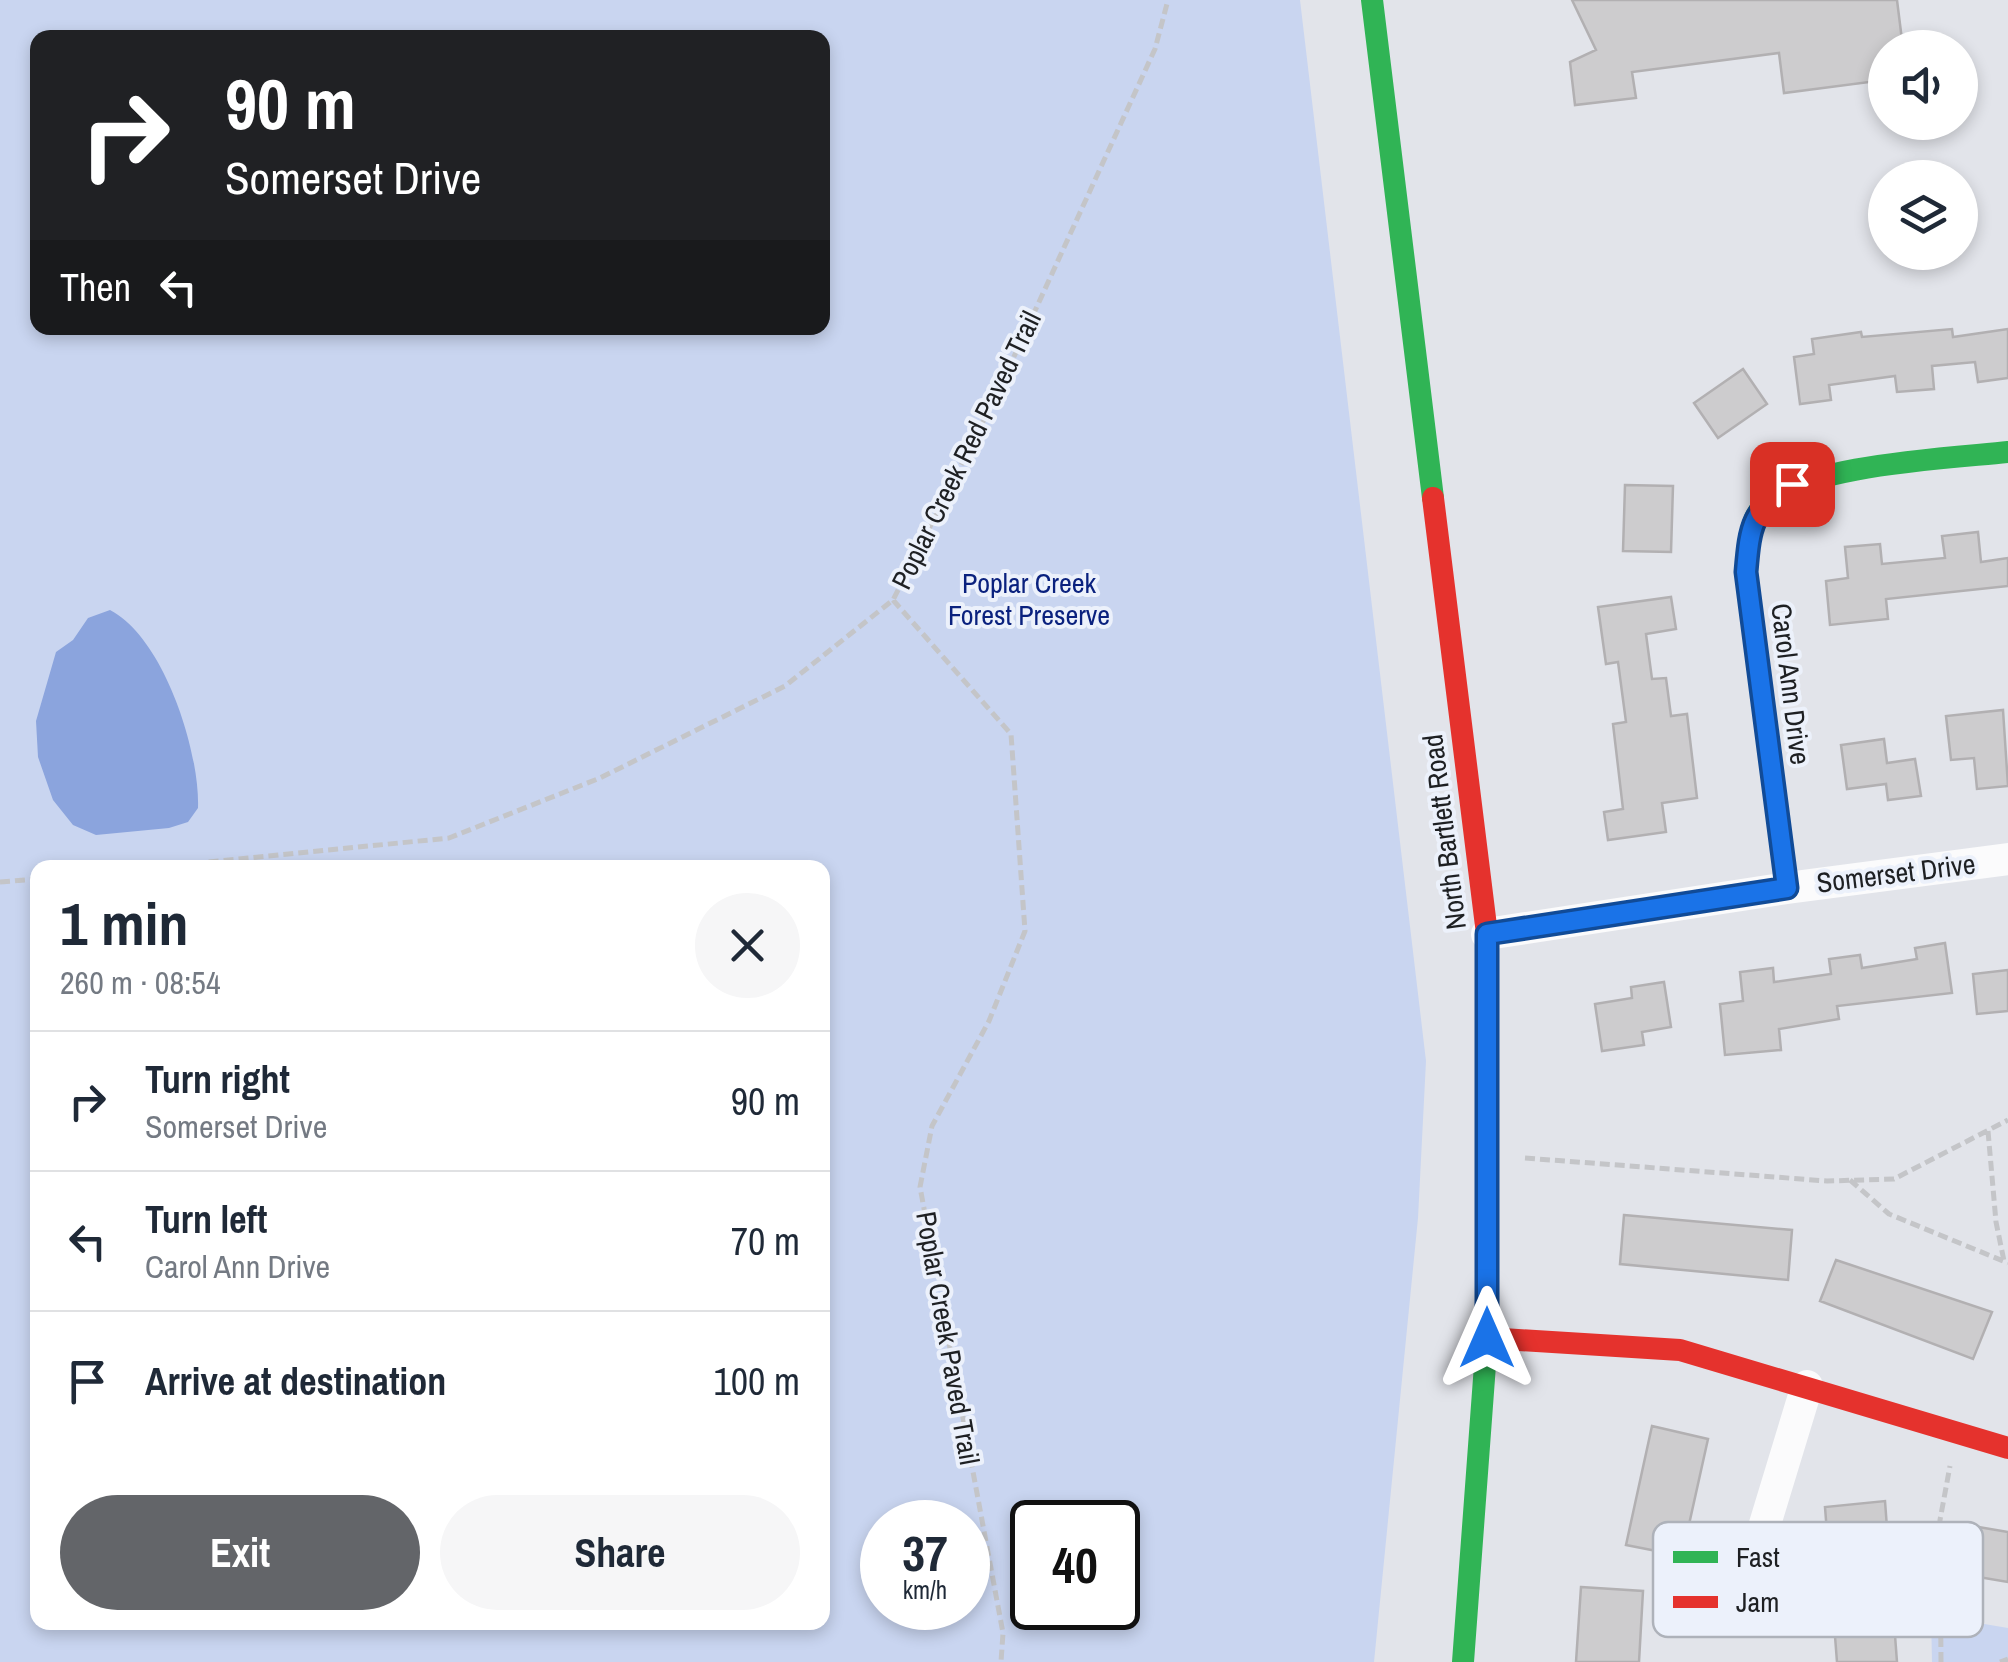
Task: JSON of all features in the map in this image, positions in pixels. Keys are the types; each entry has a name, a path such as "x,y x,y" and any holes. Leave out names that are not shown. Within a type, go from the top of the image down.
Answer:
{"street":[{"name":"North Bartlett Road","path":"1372,0 1487,934 1487,1338 1464,1662"},
{"name":"Carol Ann Drive","path":"1787,888 1746,572 1749,537 1763,504 1792,484 1825,476 2008,452"},
{"name":"Somerset Drive","path":"1487,934 2008,859"},
{"path":"1487,1338 1680,1350 2008,1448"},
{"path":"1766,1522 1808,1386"}],"path":[{"name":"Poplar Creek Red Paved Trail","path":"229,860 449,838 600,778 786,686 892,600 994,398 1155,49 1168,0"},
{"name":"Poplar Creek Paved Trail","path":"892,600 1011,734 1025,931 989,1021 932,1126 920,1188 1004,1633 1001,1662"},
{"path":"0,882 30,879"},
{"path":"1487,1154 1850,1180 1894,1178 2008,1120"},
{"path":"1988,1130 1996,1222 2006,1262"},
{"path":"1850,1180 1888,1214 2006,1262"},
{"path":"1940,1522 1959,1433"},
{"path":"1941,1637 1941,1662"},
{"path":"2000,1662 2008,1659"}],"green space":[{"name":"Poplar Creek Forest Preserve","path":"0,0 1300,0 1426,1061 1418,1218 1374,1662 0,1662"},
{"path":"1983,1624 2008,1628 2008,1662 1932,1662 1931,1637 1983,1637"}],"water":[{"path":"110,610 147,645 175,698 197,784 198,808 188,822 169,828 96,835 73,825 53,800 38,757 36,721 56,652 73,640 88,618"}],"building":[{"path":"1572,0 1897,0 1901,30 1868,30 1868,82 1784,93 1779,53 1632,72 1636,98 1575,105 1570,62 1596,50"},
{"path":"1952,329 1953,337 2008,329 2008,378 1978,382 1975,362 1932,366 1934,389 1897,392 1895,376 1829,385 1831,400 1800,404 1794,357 1814,354 1812,339 1861,332 1862,337"},
{"path":"1743,369 1767,404 1718,438 1694,403"},
{"path":"1625,485 1673,486 1671,552 1623,551"},
{"path":"1978,532 1981,562 2008,558 2008,586 1886,599 1888,619 1830,625 1826,581 1848,578 1845,547 1880,544 1882,564 1945,558 1942,536"},
{"path":"1671,597 1676,629 1646,634 1652,679 1666,678 1671,716 1687,714 1697,798 1662,803 1666,832 1608,840 1604,812 1623,809 1613,724 1626,722 1618,662 1606,664 1598,607"},
{"path":"2003,710 2008,786 1977,789 1974,758 1951,760 1946,716"},
{"path":"1884,739 1887,763 1915,759 1921,796 1888,800 1886,784 1847,789 1841,745"},
{"path":"1945,943 1952,993 1837,1006 1839,1019 1779,1029 1781,1050 1725,1055 1720,1004 1743,1001 1740,972 1773,968 1774,982 1831,974 1829,959 1860,955 1862,968 1917,959 1915,948"},
{"path":"2008,970 2008,1011 1977,1014 1973,974"},
{"path":"1664,982 1671,1027 1642,1032 1644,1045 1602,1051 1595,1004 1632,998 1631,987"},
{"path":"1624,1215 1792,1230 1788,1280 1620,1264"},
{"path":"1836,1260 1992,1312 1973,1359 1820,1301"},
{"path":"1652,1426 1708,1439 1690,1522 1653,1522 1653,1550 1626,1545"},
{"path":"1885,1501 1887,1522 1826,1522 1825,1507"},
{"path":"1983,1528 2008,1532 2008,1582 1983,1578"},
{"path":"1581,1587 1643,1591 1639,1662 1576,1662"},
{"path":"1835,1637 1895,1637 1897,1662 1837,1662"}],"traffic: fast":[{"path":"1372,0 1433,498"},
{"path":"1787,888 1746,572 1754,520 1763,506 1781,492 1841,472 2008,452"},
{"path":"1463,1662 1487,1338 1487,1067"}],"traffic: jam":[{"path":"1433,498 1487,934 1487,1067"},
{"path":"1487,1338 1680,1350 2008,1448"}],"route":[{"path":"1487,1338 1487,934 1787,888 1746,572 1749,537 1763,504 1792,484"}]}
